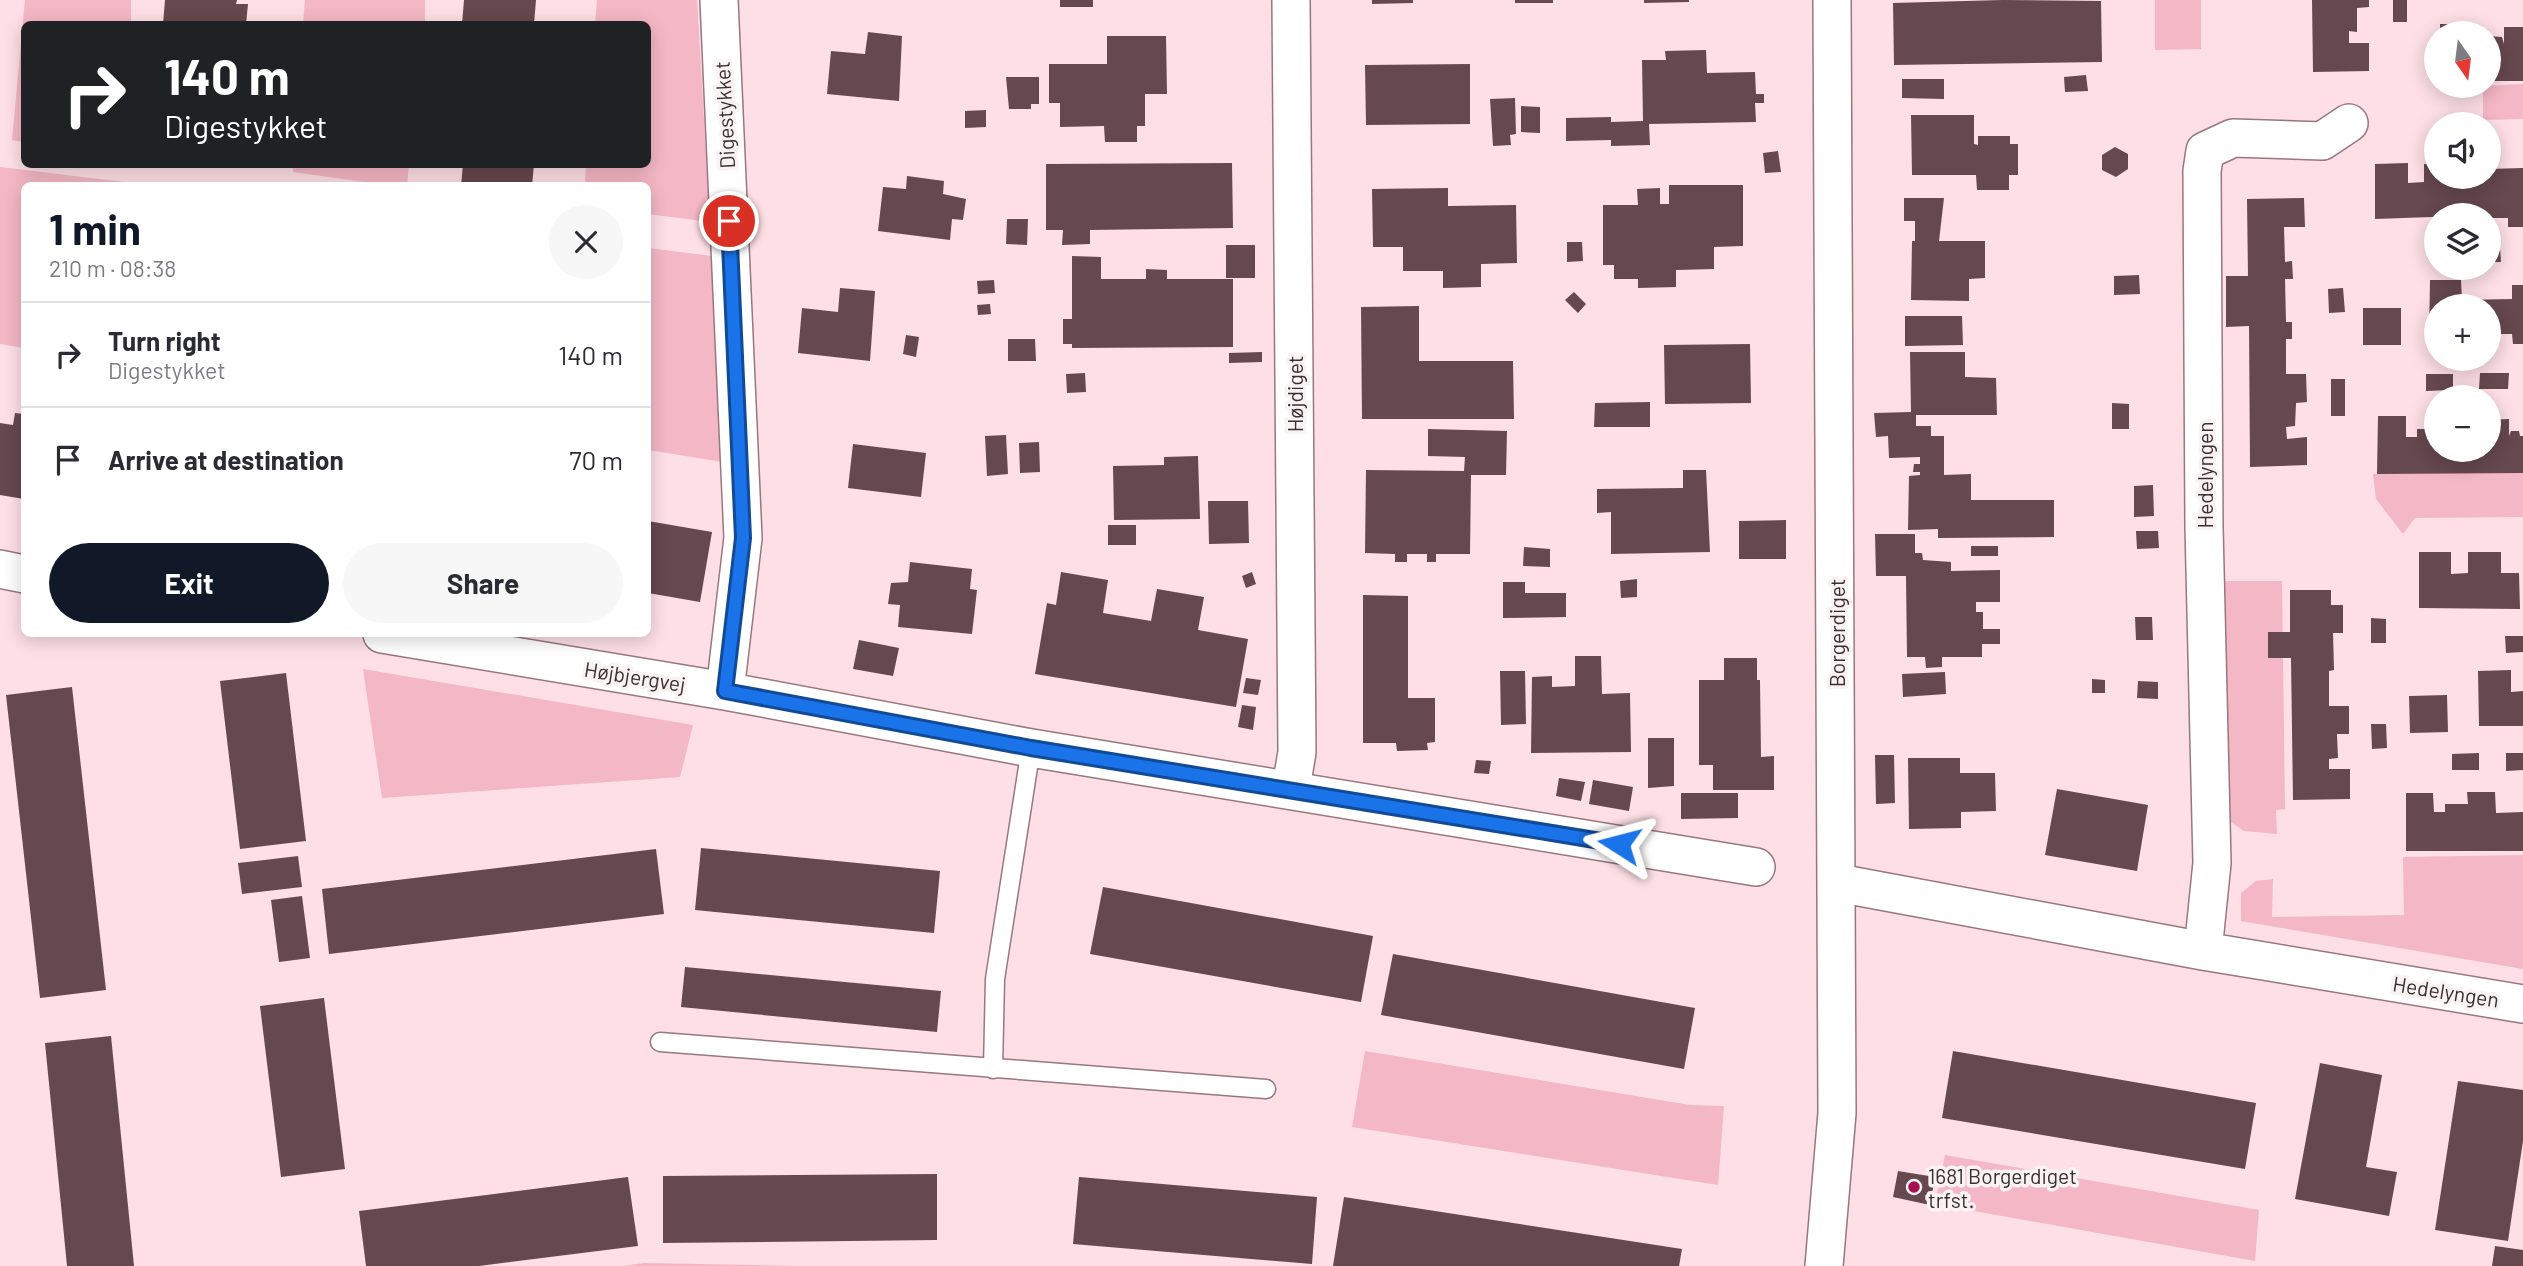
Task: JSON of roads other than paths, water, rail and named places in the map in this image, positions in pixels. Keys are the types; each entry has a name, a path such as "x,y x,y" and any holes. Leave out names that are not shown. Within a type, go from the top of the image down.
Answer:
{"street":[{"name":"Digestykket","path":"719,0 743,538 725,691"},
{"name":"Højdiget","path":"1291,0 1297,752 1291,788"},
{"name":"Borgerdiget","path":"1824,1266 1837,1113 1832,0"},
{"name":"Hedelyngen","path":"2203,951 2212,863 2204,513 2202,171 2205,151 2233,138 2322,141 2349,122"},
{"path":"0,569 21,572"},
{"name":"Højbjergvej","path":"400,637 725,691 1031,748 1291,788 1756,867"},
{"name":"Hedelyngen","path":"1838,883 2203,951 2523,1004"}],"lane":[{"path":"993,1069 995,979 1031,748"},
{"path":"660,1042 1266,1089"}],"place":[{"name":"1681 Borgerdiget trfst.","path":"1914,1187"}]}
